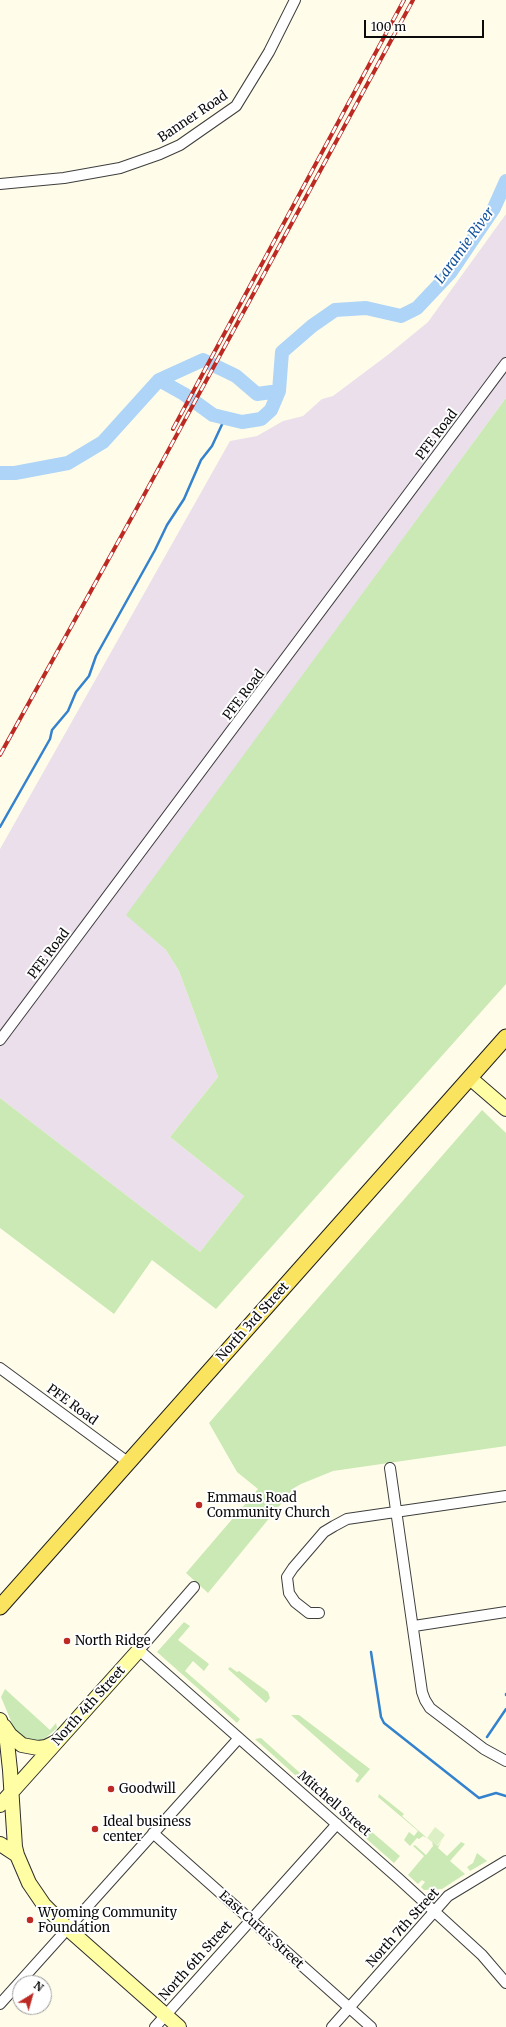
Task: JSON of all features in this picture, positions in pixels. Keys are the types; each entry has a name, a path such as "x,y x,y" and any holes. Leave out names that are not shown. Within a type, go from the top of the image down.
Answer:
{"main road":[{"name":"North 3rd Street","path":"0,1607 506,1037"},
{"path":"470,1078 506,1109"},
{"name":"North 4th Street","path":"0,1805 139,1650"},
{"path":"1,1721 10,1735 22,1745 38,1748 46,1747 57,1741"},
{"path":"1,1721 7,1742 16,1855 28,1883 44,1905 67,1928 179,2027"},
{"path":"0,1844 16,1855"}],"street":[{"name":"Banner Road","path":"0,184 64,178 120,168 160,154 180,145 236,106 269,52 295,0"},
{"name":"PFE Road","path":"0,1040 506,363"},
{"name":"PFE Road","path":"0,1368 129,1463"},
{"path":"390,1468 414,1626 422,1692 425,1700 430,1708 484,1749 506,1761"},
{"path":"319,1613 309,1613 301,1608 289,1593 287,1578 293,1568 324,1532 347,1519 506,1496"},
{"name":"North 4th Street","path":"139,1650 194,1587"},
{"path":"414,1626 506,1612"},
{"name":"Mitchell Street","path":"139,1650 435,1912 482,1955 506,1983"},
{"path":"0,2004 239,1738"},
{"name":"North 6th Street","path":"155,2027 337,1824"},
{"name":"East Curtis Street","path":"153,1832 250,1921 371,2027"},
{"name":"North 7th Street","path":"332,2027 448,1896 506,1861"}],"shaded area":[{"path":"506,214 506,398 127,915 166,950 179,971 218,1077 170,1137 244,1196 200,1252 0,1098 0,849 230,441 257,436 283,421 303,416 322,399 333,396 389,354 428,322"}],"green space":[{"path":"506,398 506,984 216,1309 152,1260 114,1314 0,1228 0,1098 200,1252 244,1196 170,1137 218,1077 179,971 166,950 126,915"},
{"path":"482,1110 506,1133 506,1446 333,1471 301,1484 294,1488 208,1593 186,1573 258,1489 237,1472 209,1423"},
{"path":"184,1622 190,1626 178,1640 209,1664 204,1671 193,1661 185,1671 240,1719 237,1723 157,1652"},
{"path":"230,1667 237,1672 239,1671 268,1692 270,1698 266,1703 228,1669"},
{"path":"5,1689 50,1730 56,1723 57,1728 42,1741 28,1741 16,1733 1,1697"},
{"path":"291,1715 299,1715 370,1769 358,1783 355,1781 359,1775"},
{"path":"261,1738 337,1806 334,1810 255,1739"},
{"path":"379,1794 404,1814 402,1816 427,1838 423,1836 419,1839 417,1838 410,1846 404,1840 409,1832 414,1836 418,1831 378,1797"},
{"path":"359,1821 400,1856 394,1863 353,1827"},
{"path":"435,1827 445,1835 437,1846 427,1838"},
{"path":"442,1840 438,1848 447,1856 461,1842 465,1844 450,1861 465,1874 442,1889 424,1890 421,1887 425,1882 422,1880 418,1884 408,1875 424,1856 413,1846 415,1845 426,1855 433,1846 432,1841 438,1846"},
{"path":"477,1853 487,1861 470,1871 467,1867 473,1863"}],"waterway":[{"name":"Laramie River","path":"0,473 15,473 68,463 103,442 159,380 203,360 236,376 257,394 279,391 282,352 312,326 335,310 366,308 401,316 417,308 450,273 494,208 506,181"},
{"name":"Laramie River","path":"159,380 184,394 213,415 242,422 261,419 271,410 279,391"},
{"path":"0,827 50,739 52,730 68,711 76,692 89,676 96,656 155,550 167,525 184,499 201,460 212,446 225,418"},
{"path":"371,1652 381,1717 384,1723 479,1798 496,1793 506,1796"},
{"path":"487,1737 506,1709"}],"railway":[{"path":"173,429 404,0"},
{"path":"0,755 143,497 413,0"}],"place":[{"name":"Emmaus Road Community Church","path":"199,1505"},
{"name":"North Ridge","path":"67,1641"},
{"name":"Goodwill","path":"111,1789"},
{"name":"Ideal business center","path":"95,1829"},
{"name":"Wyoming Community Foundation","path":"30,1920"}]}
